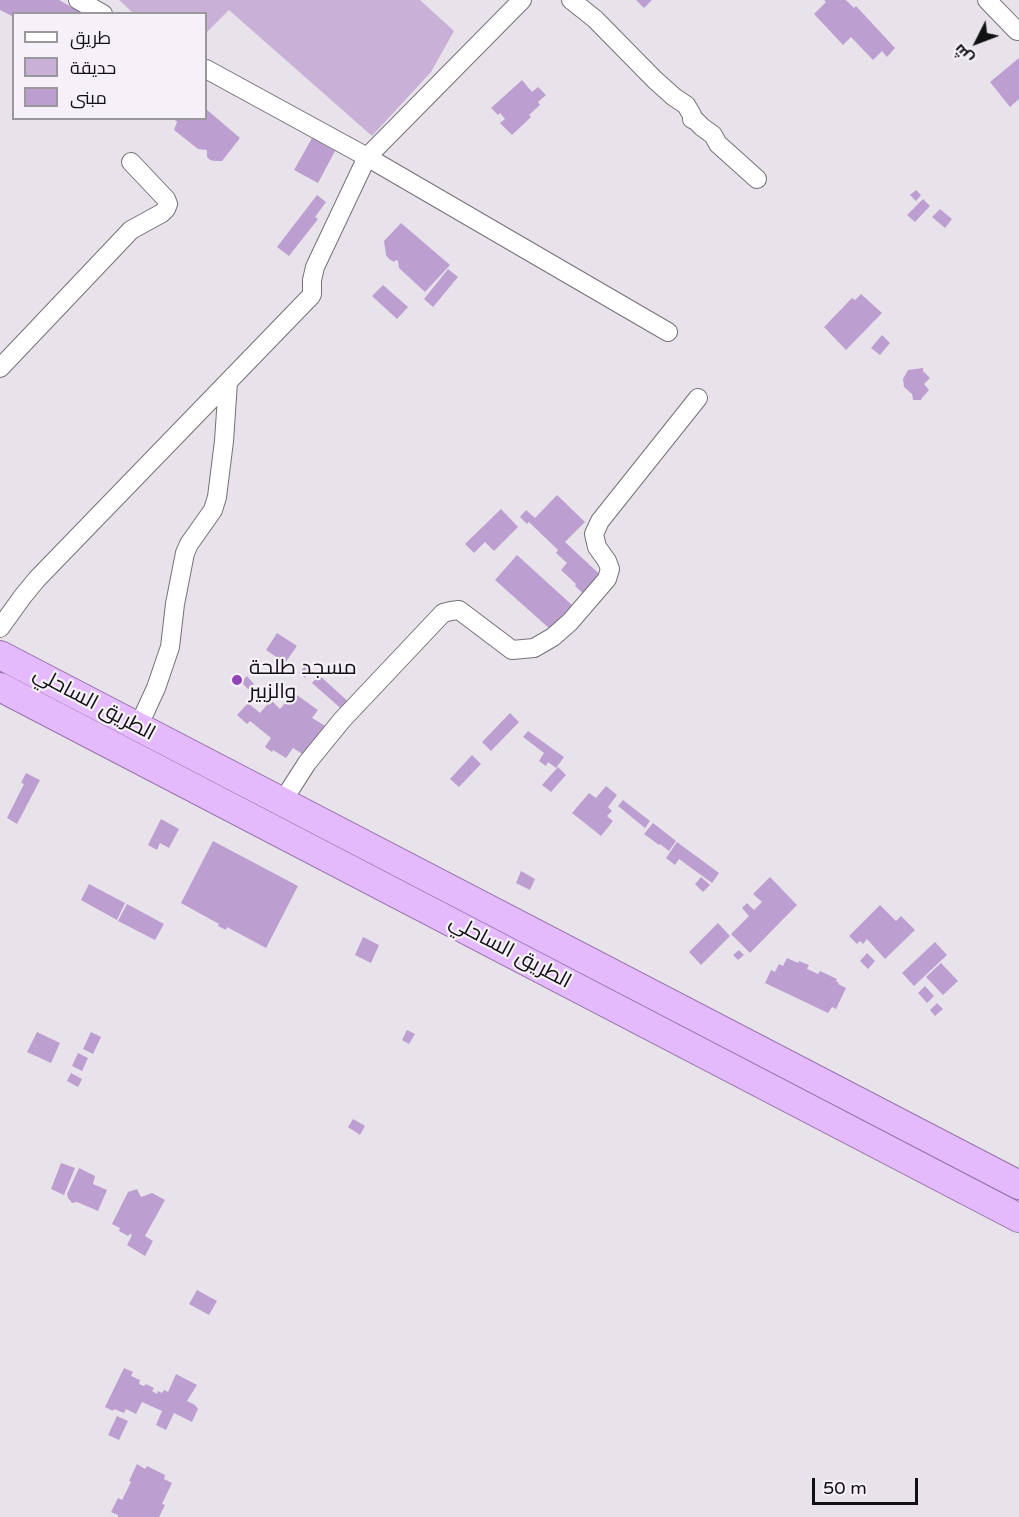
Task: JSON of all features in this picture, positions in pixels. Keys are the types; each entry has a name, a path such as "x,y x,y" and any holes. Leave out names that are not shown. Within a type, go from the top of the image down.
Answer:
{"highway":[{"name":"الطريق الساحلي","path":"0,655 1019,1185"},
{"name":"الطريق الساحلي","path":"0,687 1019,1218"}],"street":[{"path":"78,0 99,12"},
{"path":"0,628 37,579 312,294 315,267 367,157 522,0"},
{"path":"571,0 595,19 655,80 686,105 692,119 713,135 718,144 758,180"},
{"path":"987,0 1018,32"},
{"path":"207,70 367,157 668,332"},
{"path":"0,368 131,230 166,209 168,204 166,199 131,162"},
{"path":"138,727 156,688 170,647 175,604 185,553 213,510 224,441 228,382"},
{"path":"282,802 307,763 342,720 443,614 459,610 512,650 534,648 553,637 570,622 607,579 610,569 597,547 594,534 600,520 698,398"}],"green space":[{"path":"119,0 420,0 454,31 431,72 372,136 229,10 207,32 207,12 132,12"}],"building":[{"path":"0,0 59,0 80,12 12,12 12,16 0,10"},
{"path":"636,0 652,0 644,8"},
{"path":"824,0 846,0 854,8 856,6 895,48 887,57 882,51 873,60 851,37 843,45 814,14 826,2"},
{"path":"1019,58 1019,99 1010,107 990,82"},
{"path":"522,80 532,92 538,87 546,95 538,102 540,105 529,115 531,117 512,135 500,123 505,119 491,108"},
{"path":"207,110 240,138 222,161 210,160 207,157 207,150 198,149 174,130 177,122 175,120 207,120"},
{"path":"312,138 335,151 318,183 294,170"},
{"path":"916,190 921,195 916,201 910,195"},
{"path":"317,195 326,202 315,217 318,219 289,256 277,247"},
{"path":"923,199 930,206 915,222 907,215"},
{"path":"940,209 952,219 945,228 932,217"},
{"path":"401,223 450,265 425,292 399,268 398,261 394,262 386,255 384,241"},
{"path":"448,269 458,277 433,307 424,299"},
{"path":"383,285 408,307 397,319 372,296"},
{"path":"861,294 882,313 846,350 824,327 852,298 855,300"},
{"path":"882,335 890,343 880,355 871,348"},
{"path":"923,368 930,378 924,384 929,390 921,400 913,400 912,394 904,387 903,379 908,370"},
{"path":"557,495 585,522 565,542 609,583 588,598 561,570 567,563 556,553 558,550 529,522 527,524 520,517 526,510 535,518"},
{"path":"501,509 518,527 494,551 485,542 474,553 465,544"},
{"path":"517,555 572,605 550,629 495,580"},
{"path":"277,633 297,646 285,663 266,650"},
{"path":"305,666 311,671 305,678 299,673"},
{"path":"319,675 352,705 345,712 312,683"},
{"path":"247,676 254,684 248,689 241,682"},
{"path":"294,693 318,710 312,718 334,731 313,761 293,748 286,758 273,750 272,752 265,747 271,738 250,721 247,724 237,715 248,703 260,713 271,700 280,709"},
{"path":"510,713 519,722 491,751 482,742"},
{"path":"528,731 564,757 556,768 548,762 546,766 539,761 544,753 523,737"},
{"path":"472,755 481,764 459,787 450,779"},
{"path":"558,767 566,775 551,792 542,785"},
{"path":"26,773 40,780 17,824 7,818 24,784 21,783"},
{"path":"606,786 617,795 608,807 612,811 607,816 613,821 601,836 572,813 589,793 596,798"},
{"path":"623,800 650,821 645,828 618,806"},
{"path":"161,819 179,829 169,848 160,843 157,850 148,845"},
{"path":"653,823 676,841 669,851 644,834"},
{"path":"213,841 298,886 266,948 227,927 226,930 218,926 219,924 181,903"},
{"path":"677,842 719,873 712,883 679,859 675,865 666,858"},
{"path":"521,871 535,879 530,890 516,883"},
{"path":"701,877 710,885 703,892 695,884"},
{"path":"770,877 797,905 750,953 731,934 749,916 742,908 747,903 754,910 762,902 753,894"},
{"path":"89,884 125,903 117,920 81,900"},
{"path":"127,904 164,924 155,940 118,921"},
{"path":"880,905 896,921 901,916 915,930 885,959 867,939 863,944 860,941 857,944 849,936"},
{"path":"718,923 730,936 701,965 689,952"},
{"path":"363,937 379,945 371,963 355,955"},
{"path":"935,942 947,955 914,986 902,973"},
{"path":"739,950 744,955 738,960 733,955"},
{"path":"867,953 875,961 868,969 860,961"},
{"path":"787,958 809,965 807,969 818,974 820,971 837,979 838,984 846,988 836,1009 832,1007 828,1013 765,983 771,970 775,972 779,964 783,966"},
{"path":"941,963 958,981 943,995 926,977"},
{"path":"925,986 934,996 927,1003 918,993"},
{"path":"937,1003 943,1009 935,1016 930,1010"},
{"path":"407,1030 415,1034 409,1044 402,1040"},
{"path":"37,1032 60,1043 51,1063 27,1052"},
{"path":"91,1032 101,1037 93,1054 83,1049"},
{"path":"78,1053 88,1058 82,1071 72,1066"},
{"path":"71,1073 82,1079 78,1087 67,1081"},
{"path":"353,1119 365,1126 360,1135 348,1127"},
{"path":"61,1163 75,1168 64,1195 51,1189"},
{"path":"79,1168 95,1176 93,1184 107,1190 98,1211 77,1202 72,1203 68,1198 67,1194"},
{"path":"137,1189 141,1197 152,1193 165,1200 145,1236 153,1241 145,1256 127,1245 132,1235 128,1236 112,1224 128,1192"},
{"path":"197,1290 217,1301 209,1315 189,1304"},
{"path":"124,1368 133,1372 131,1376 140,1380 139,1384 144,1386 146,1384 154,1388 152,1391 157,1394 158,1391 168,1392 176,1374 197,1385 187,1401 198,1409 192,1422 174,1413 166,1430 156,1425 162,1411 142,1402 136,1414 126,1409 124,1413 105,1407"},
{"path":"117,1416 128,1421 119,1440 108,1435"},
{"path":"137,1464 165,1475 164,1479 172,1483 162,1504 165,1505 159,1517 118,1517 111,1512 118,1498 122,1500"}],"place":[{"name":"مسجد طلحة والزبير","path":"237,680"}]}
